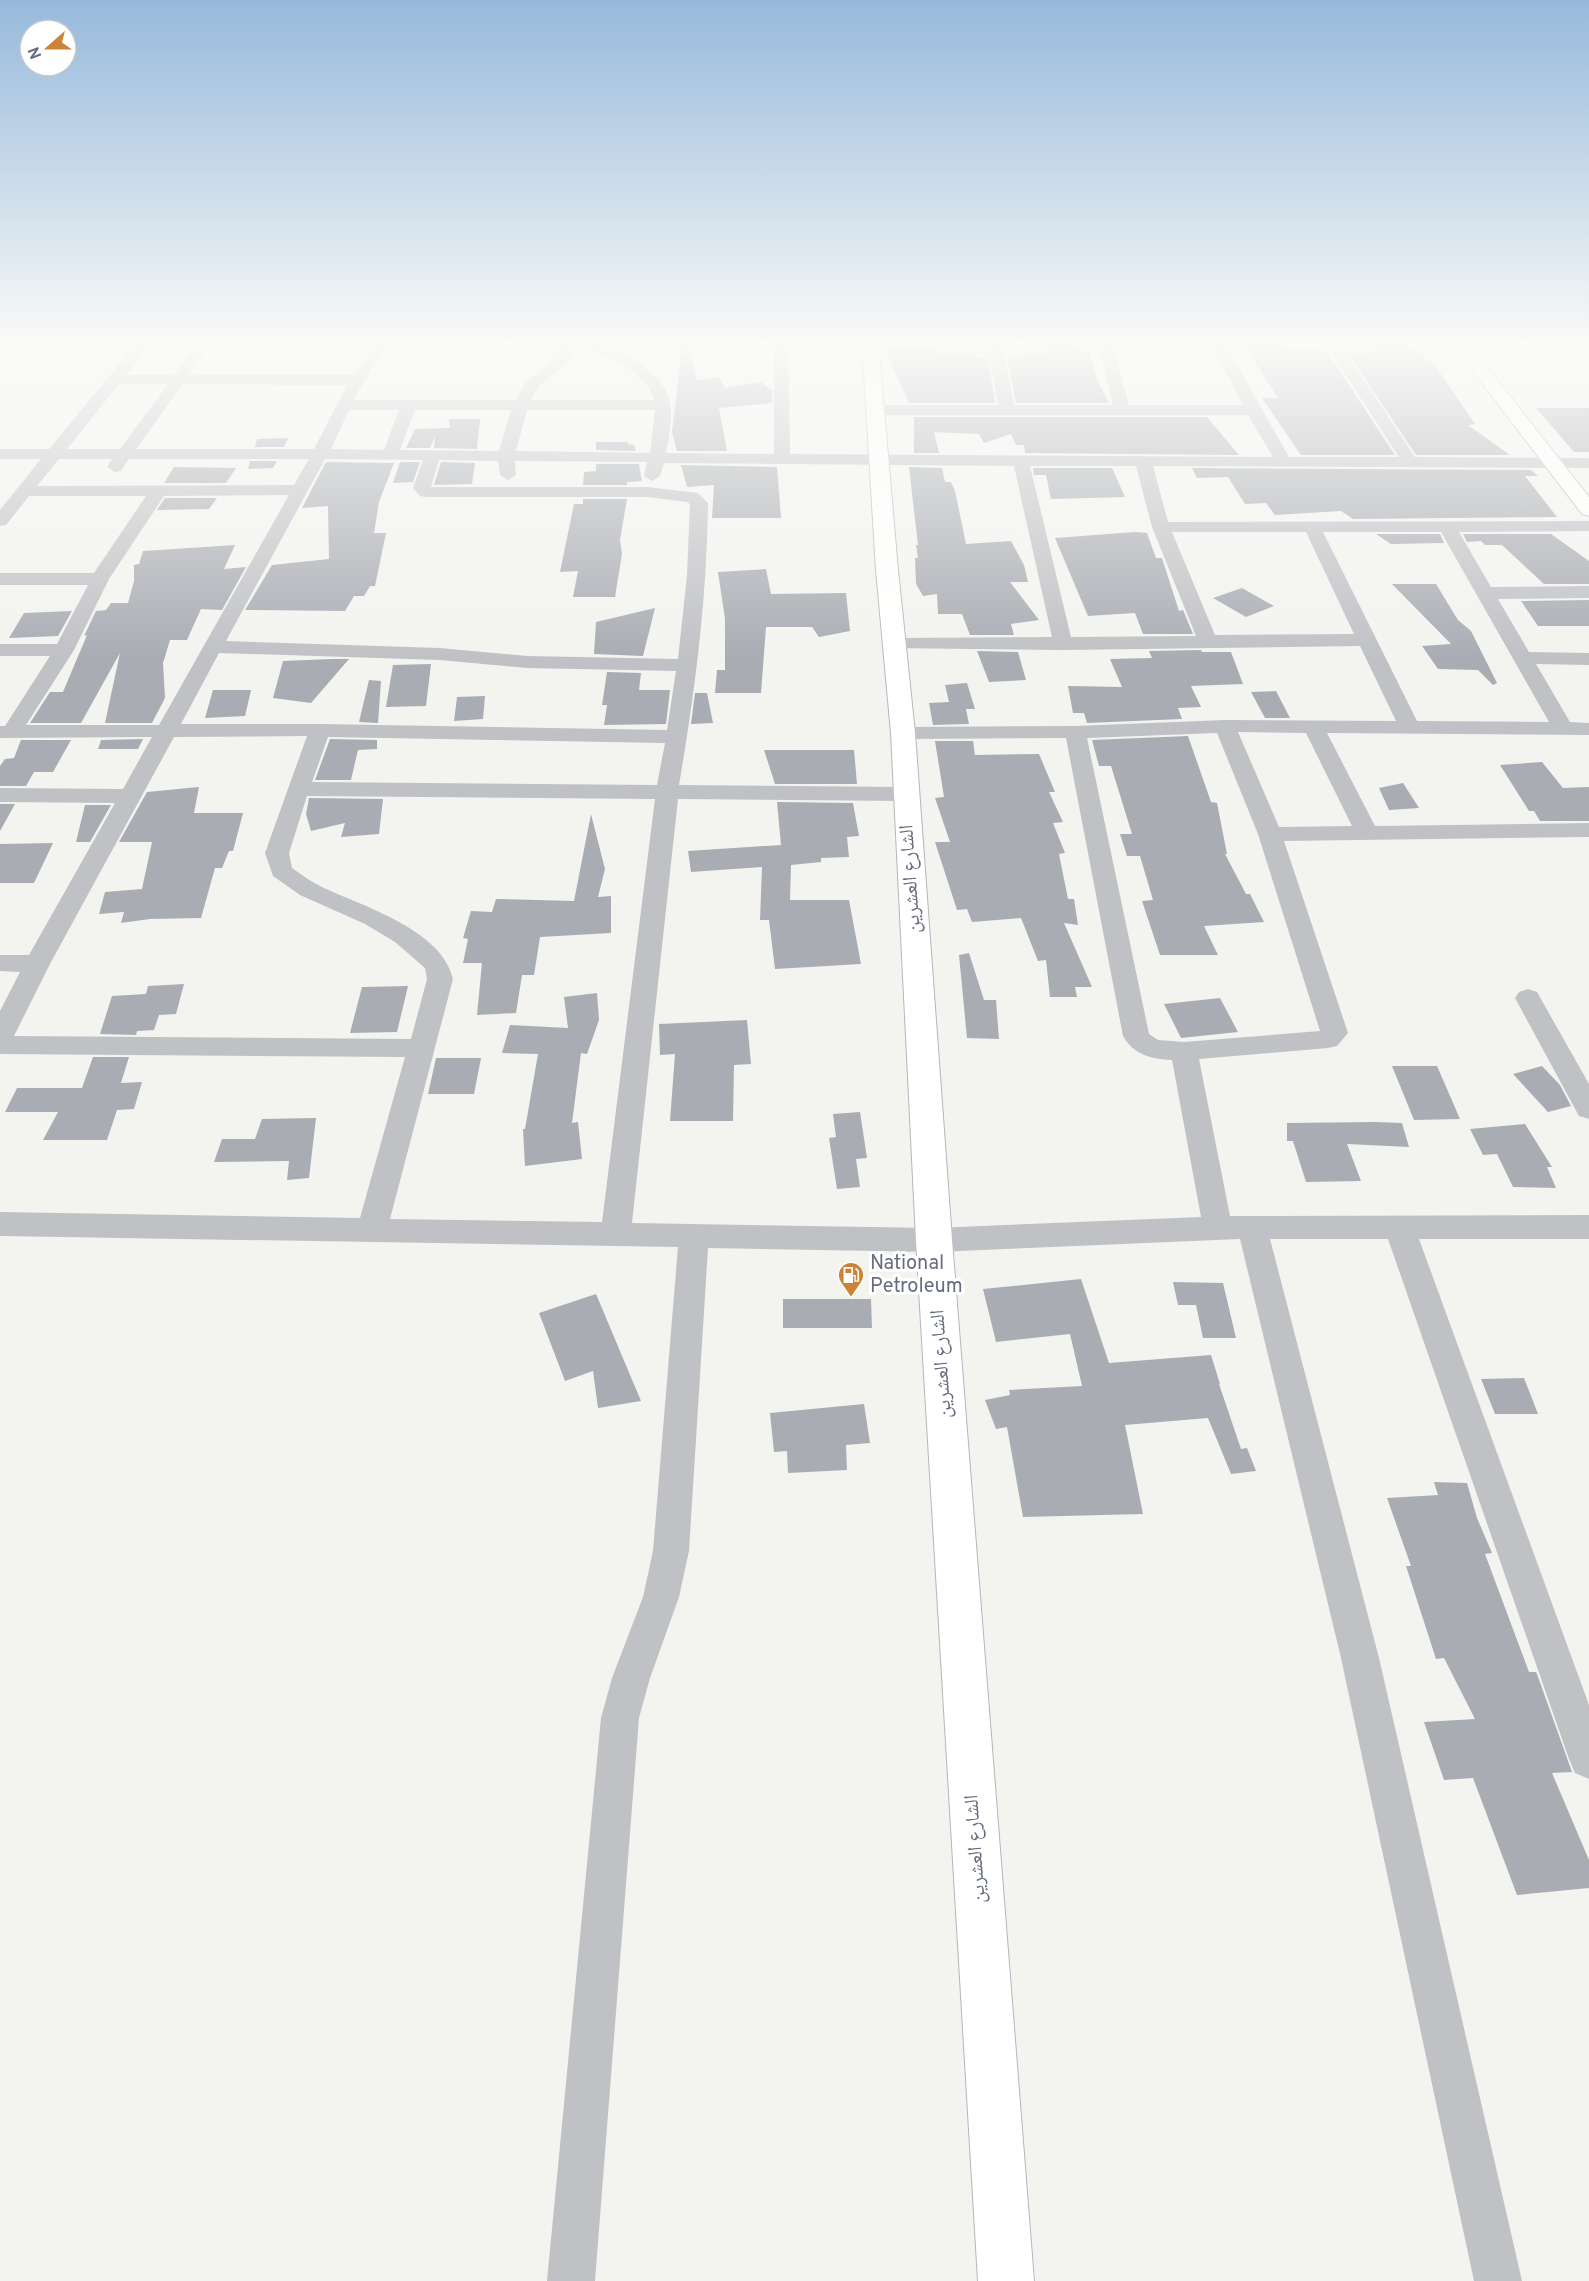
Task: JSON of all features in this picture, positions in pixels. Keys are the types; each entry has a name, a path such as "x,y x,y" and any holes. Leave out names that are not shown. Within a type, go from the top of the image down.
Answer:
{"street":[{"path":"0,521 58,446"},
{"path":"97,491 129,446"},
{"path":"0,1037 37,964 324,446"},
{"path":"390,456 394,446"},
{"path":"507,492 509,482 506,456 509,446"},
{"path":"647,492 658,446"},
{"path":"782,446 782,459"},
{"name":"الشارع العشرين","path":"878,446 886,570 903,733 934,1240 1006,2281"},
{"path":"1275,446 1284,462"},
{"path":"1400,446 1410,462"},
{"path":"1539,446 1589,510"},
{"path":"0,454 320,454 879,460 1589,463"},
{"path":"432,456 422,488 424,491 647,492 692,496 699,503 699,538 686,665 667,793 616,1234"},
{"path":"1021,461 1063,644"},
{"path":"1143,461 1161,527 1208,641"},
{"path":"24,491 300,490"},
{"path":"5,732 64,651 100,579 158,491"},
{"path":"1448,526 1563,729"},
{"path":"1161,527 1589,526"},
{"path":"1312,527 1409,727"},
{"path":"0,579 100,579"},
{"path":"1487,593 1589,592"},
{"path":"895,644 1367,640"},
{"path":"212,647 440,654 527,663 686,665"},
{"path":"0,650 64,651"},
{"path":"1524,658 1589,659"},
{"path":"1075,732 1136,1036 1140,1043 1184,1051 1315,1041 1328,1038 1335,1033 1270,834 1225,726"},
{"path":"903,733 1075,732 1225,726 1589,729"},
{"path":"1312,726 1367,833"},
{"path":"5,732 320,730 677,737"},
{"path":"320,730 277,853 281,870 309,890 374,918 404,936 437,965 440,979 372,1230"},
{"path":"298,789 906,794"},
{"path":"0,795 131,796"},
{"path":"1270,834 1589,830"},
{"path":"0,963 37,964"},
{"path":"1528,998 1589,1110"},
{"path":"0,1045 423,1048"},
{"path":"1184,1051 1360,1658 1498,2281"},
{"path":"0,1224 934,1240 1235,1228 1589,1227"},
{"path":"1399,1226 1589,1759"},
{"path":"571,2281 620,1718 631,1678 662,1597 670,1551 694,1235"}],"building":[{"path":"407,446 431,446 430,448"},
{"path":"434,446 477,446 477,449"},
{"path":"596,446 634,446 636,451 596,450"},
{"path":"676,446 726,446 727,451 677,451"},
{"path":"914,446 937,446 939,453 914,453"},
{"path":"1024,446 1232,446 1239,455 1025,453"},
{"path":"1295,446 1389,446 1395,455 1301,455"},
{"path":"1410,446 1498,446 1510,455 1416,455"},
{"path":"1569,446 1589,446 1589,452 1574,452"},
{"path":"250,461 277,461 273,468 248,469"},
{"path":"326,462 394,463 379,502 374,533 386,533 375,586 370,586 364,596 354,596 345,611 245,610 272,565 329,559 328,506 302,508"},
{"path":"400,462 420,462 413,482 393,483"},
{"path":"441,462 475,463 472,484 434,485"},
{"path":"596,464 639,464 642,481 627,482 627,485 583,485 584,472 596,471"},
{"path":"681,465 777,467 781,518 712,518 714,485 687,487"},
{"path":"174,467 236,468 226,483 164,483"},
{"path":"909,467 942,468 945,482 951,482 955,491 966,544 1011,541 1024,565 1028,582 1010,582 1039,620 1011,624 1014,635 970,635 962,614 938,614 937,594 923,596 916,584 915,558 918,558 916,545 918,545"},
{"path":"1033,468 1112,468 1125,497 1051,499 1046,475 1034,475"},
{"path":"1192,468 1531,470 1538,476 1525,476 1557,517 1353,519 1341,511 1275,515 1266,503 1245,504 1228,477 1197,478"},
{"path":"165,498 217,498 209,509 157,510"},
{"path":"583,499 627,499 620,540 622,554 615,597 573,597 578,571 560,572 574,504 583,504"},
{"path":"1147,533 1156,558 1162,558 1179,611 1183,610 1193,634 1143,634 1135,613 1088,616 1055,538"},
{"path":"1376,534 1440,534 1444,543 1391,544"},
{"path":"1463,534 1551,534 1589,561 1589,584 1544,584 1502,545 1485,545 1481,541 1467,542"},
{"path":"235,545 224,569 246,567 222,610 201,609 187,640 170,640 163,663 165,698 152,723 105,723 120,653 81,723 30,723 50,692 63,692 96,611 106,610 111,603 128,603 134,581 134,565 139,564 143,551"},
{"path":"766,569 771,594 846,593 850,631 819,637 812,627 766,627 761,693 715,693 717,670 725,670 725,619 718,572"},
{"path":"1392,584 1436,584 1458,620 1471,631 1497,683 1493,685 1478,670 1438,669 1422,646 1451,644"},
{"path":"1242,588 1274,606 1246,617 1213,598"},
{"path":"1589,600 1589,626 1538,626 1521,601"},
{"path":"655,608 643,656 594,654 596,622"},
{"path":"72,611 58,636 9,638 24,613"},
{"path":"1201,650 1202,652 1231,652 1243,684 1191,686 1201,707 1178,708 1182,719 1087,723 1084,713 1073,713 1068,686 1122,687 1110,659 1152,658 1149,651"},
{"path":"977,651 1018,652 1026,680 989,682"},
{"path":"349,659 311,703 273,698 283,661"},
{"path":"431,664 426,706 386,707 393,665"},
{"path":"607,672 641,673 639,690 670,690 666,724 604,725 607,705 602,705"},
{"path":"369,680 381,681 378,723 359,722"},
{"path":"967,683 975,709 966,709 969,724 933,725 929,703 949,702 945,685"},
{"path":"213,690 251,690 245,716 205,718"},
{"path":"1276,691 1290,718 1265,718 1251,692"},
{"path":"695,693 707,693 713,723 691,724"},
{"path":"485,696 483,719 454,721 457,697"},
{"path":"1188,736 1211,802 1217,803 1227,854 1225,854 1264,922 1204,926 1218,955 1160,955 1142,901 1153,900 1140,856 1127,856 1120,834 1132,834 1111,766 1099,766 1092,740"},
{"path":"143,739 138,749 98,749 101,740"},
{"path":"330,739 377,740 377,749 358,750 351,780 315,780"},
{"path":"21,740 71,740 53,772 34,772 26,786 0,786 0,766 5,759 14,758"},
{"path":"935,741 973,741 975,755 1039,754 1055,792 1049,792 1063,822 1053,823 1065,853 1059,854 1068,899 1074,899 1078,925 1064,923 1092,987 1075,987 1077,997 1050,997 1046,960 1038,961 1021,918 972,922 967,909 957,910 935,842 950,842 935,798 944,797"},
{"path":"764,750 854,750 857,784 775,784"},
{"path":"1542,762 1563,788 1589,787 1589,821 1540,821 1534,811 1529,811 1500,765"},
{"path":"1403,783 1419,808 1389,810 1379,788"},
{"path":"199,787 194,813 243,813 233,851 229,851 222,868 215,868 201,918 150,919 121,923 124,912 99,914 105,892 142,889 152,842 119,842 147,792"},
{"path":"309,798 383,799 379,834 341,837 345,823 311,831 306,814"},
{"path":"777,802 853,803 859,836 847,837 849,857 821,858 821,862 791,865 790,900 849,900 861,964 775,969 769,920 760,920 762,867 691,872 688,851 781,845"},
{"path":"0,804 15,804 0,831"},
{"path":"85,805 111,805 90,842 76,842"},
{"path":"591,814 605,869 598,897 611,896 611,933 540,937 534,975 522,975 516,1013 477,1015 482,963 463,963 468,939 463,938 471,911 492,912 496,899 574,901"},
{"path":"53,843 34,883 0,883 0,844"},
{"path":"969,953 984,1000 996,1000 999,1039 967,1038 959,955"},
{"path":"184,984 176,1014 159,1015 154,1030 137,1031 136,1035 100,1034 112,996 146,994 148,986"},
{"path":"408,986 397,1032 350,1033 362,987"},
{"path":"597,993 599,1020 587,1054 581,1053 572,1123 578,1122 582,1159 525,1166 523,1129 525,1129 538,1054 502,1053 510,1025 568,1028 564,997"},
{"path":"1220,998 1238,1032 1181,1038 1164,1004"},
{"path":"747,1020 751,1064 734,1065 733,1121 670,1121 675,1054 660,1055 659,1024"},
{"path":"93,1057 129,1057 121,1083 142,1082 134,1109 117,1110 107,1140 43,1140 58,1112 5,1112 17,1088 82,1088"},
{"path":"436,1058 481,1058 474,1094 428,1094"},
{"path":"1392,1066 1437,1066 1460,1119 1414,1120"},
{"path":"1542,1066 1560,1085 1571,1106 1548,1112 1513,1074"},
{"path":"860,1112 867,1158 856,1159 860,1187 837,1189 829,1138 836,1137 833,1114"},
{"path":"316,1118 309,1178 287,1180 289,1161 214,1162 222,1139 255,1139 262,1119"},
{"path":"1287,1123 1402,1123 1409,1147 1347,1144 1361,1181 1306,1182 1293,1141 1287,1141"},
{"path":"1525,1124 1552,1167 1547,1167 1556,1188 1513,1187 1497,1154 1483,1155 1470,1129"},
{"path":"1081,1279 1109,1363 1211,1355 1241,1449 1247,1448 1256,1471 1231,1474 1208,1418 1125,1425 1143,1514 1023,1517 1007,1427 996,1429 985,1400 1010,1395 1009,1390 1082,1386 1070,1334 996,1342 983,1289"},
{"path":"1173,1282 1223,1283 1236,1338 1203,1338 1196,1305 1178,1305"},
{"path":"596,1294 641,1401 598,1408 593,1371 565,1381 539,1313"},
{"path":"783,1299 871,1299 872,1328 783,1328"},
{"path":"1524,1378 1538,1414 1495,1414 1481,1379"},
{"path":"864,1404 870,1443 846,1445 847,1470 788,1473 787,1451 774,1452 770,1413"},
{"path":"1434,1482 1467,1483 1477,1518 1492,1553 1485,1554 1529,1672 1537,1674 1572,1772 1552,1773 1589,1860 1589,1888 1517,1895 1473,1778 1444,1780 1424,1722 1475,1719 1444,1658 1436,1659 1406,1566 1411,1566 1387,1498 1438,1495"}],"place":[{"name":"National Petroleum","path":"851,1298"}]}
